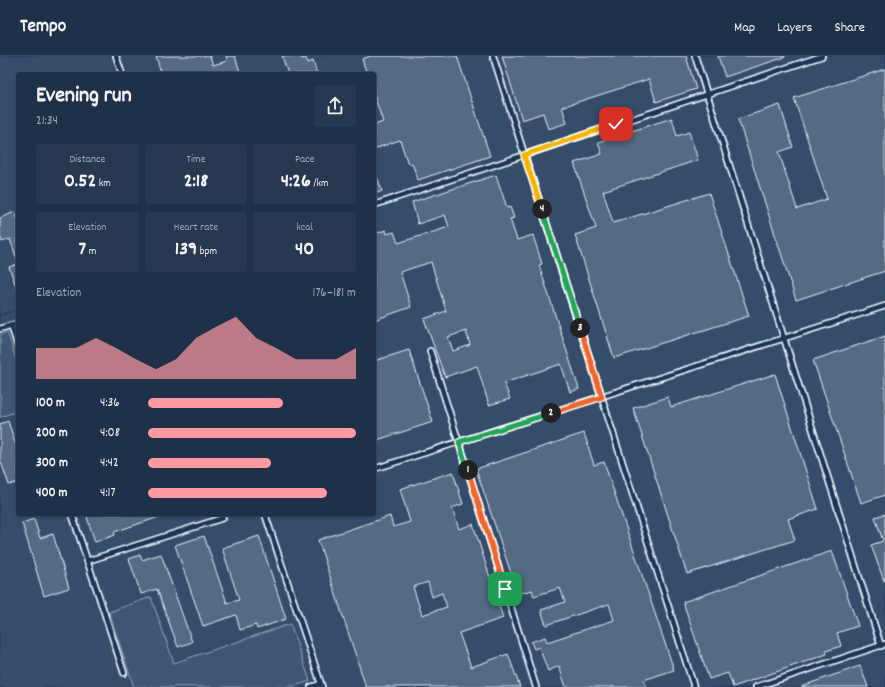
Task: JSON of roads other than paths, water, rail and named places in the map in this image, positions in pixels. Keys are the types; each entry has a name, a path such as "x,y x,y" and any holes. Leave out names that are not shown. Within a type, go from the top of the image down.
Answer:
{"lane":[{"path":"116,56 121,72"},
{"path":"493,56 694,687"},
{"path":"695,56 883,645 756,687"},
{"path":"376,204 822,56"},
{"path":"376,469 885,306"},
{"path":"0,329 16,324"},
{"path":"11,325 16,340"},
{"path":"430,351 536,687"},
{"path":"73,516 124,673"},
{"path":"266,516 321,685 311,687"},
{"path":"87,561 223,518"}]}
